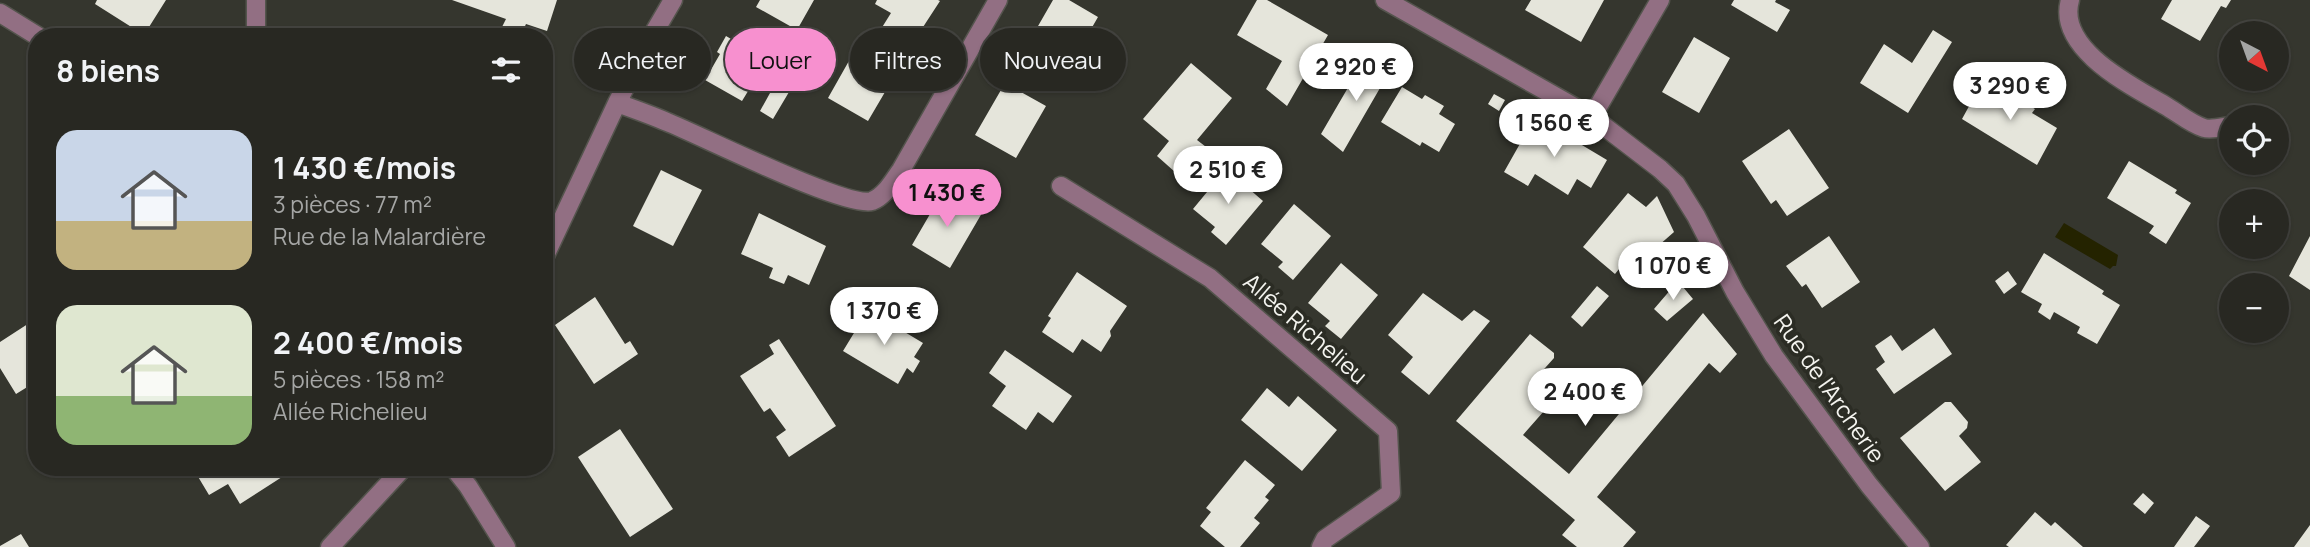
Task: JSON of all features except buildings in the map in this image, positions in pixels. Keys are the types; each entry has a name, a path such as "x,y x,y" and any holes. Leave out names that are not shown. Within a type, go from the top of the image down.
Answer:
{"street":[{"path":"256,0 256,28"},
{"path":"652,28 657,0"},
{"path":"657,28 673,0"},
{"path":"617,103 666,121 828,192 858,201 870,201 882,195 901,170 998,0"},
{"name":"Rue de l'Archerie","path":"1385,0 1592,117 1676,184 1696,216 1735,292 1774,356 1861,474 1920,547"},
{"path":"1592,117 1660,0"},
{"path":"2070,0 2068,19 2074,34 2091,57 2124,81 2206,129 2219,127"},
{"path":"0,13 28,30"},
{"path":"553,239 623,91"},
{"name":"Allée Richelieu","path":"1061,186 1210,278 1388,431 1391,493 1325,538 1321,547"},
{"path":"330,547 396,476"},
{"path":"459,476 506,547"}],"shaded area":[{"path":"2064,223 2118,255 2116,266 2110,269 2055,237"}]}
